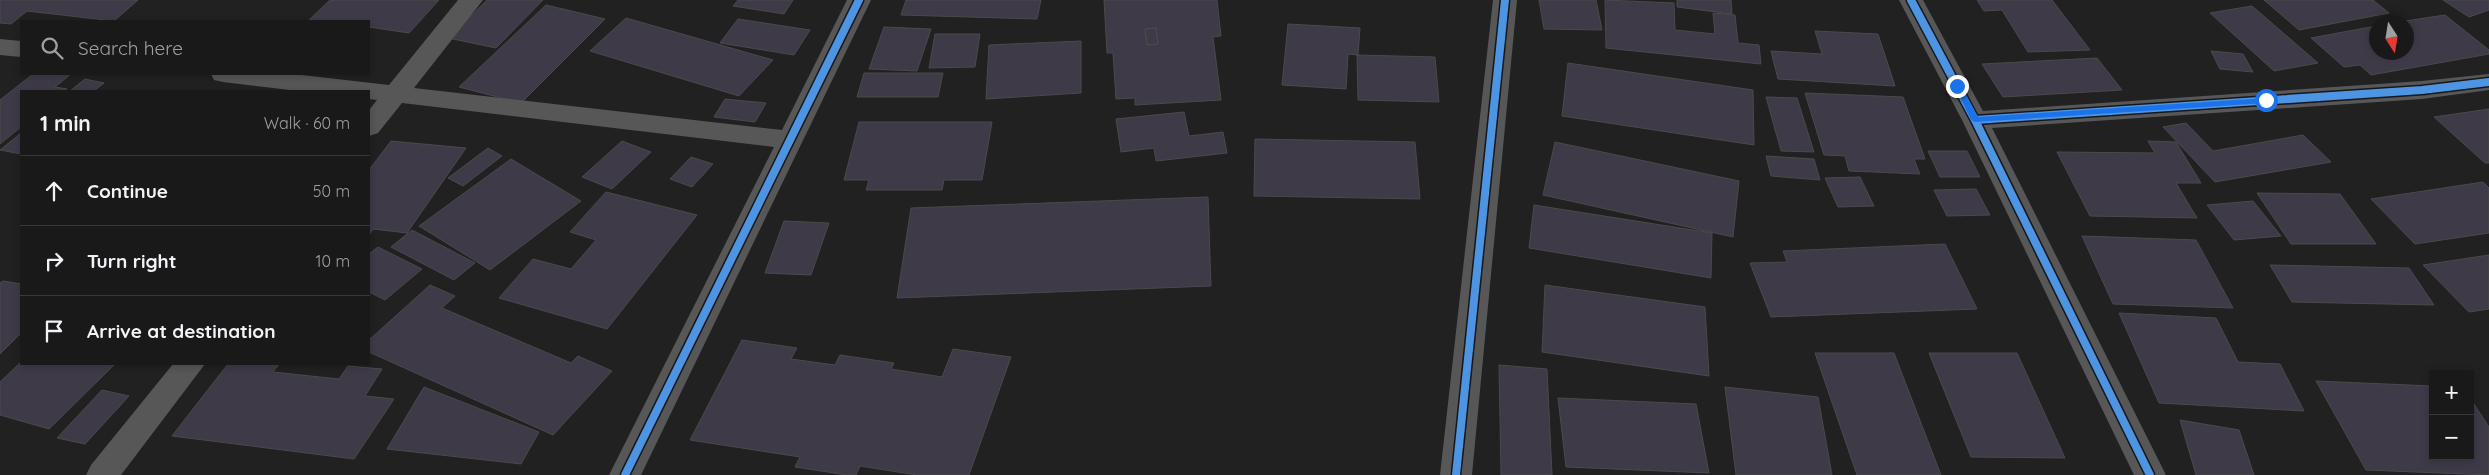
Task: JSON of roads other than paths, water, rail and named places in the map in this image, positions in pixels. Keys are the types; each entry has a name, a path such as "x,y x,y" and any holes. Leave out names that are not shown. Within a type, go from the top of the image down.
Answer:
{"street":[{"path":"370,122 376,92 471,0"},
{"path":"625,475 860,0"},
{"path":"1456,475 1505,0"},
{"path":"1911,0 1975,120 2150,475"},
{"path":"0,47 20,49"},
{"path":"232,75 359,90"},
{"path":"1975,120 2422,90 2489,82"},
{"path":"376,92 791,140"},
{"path":"102,475 189,365"}]}
